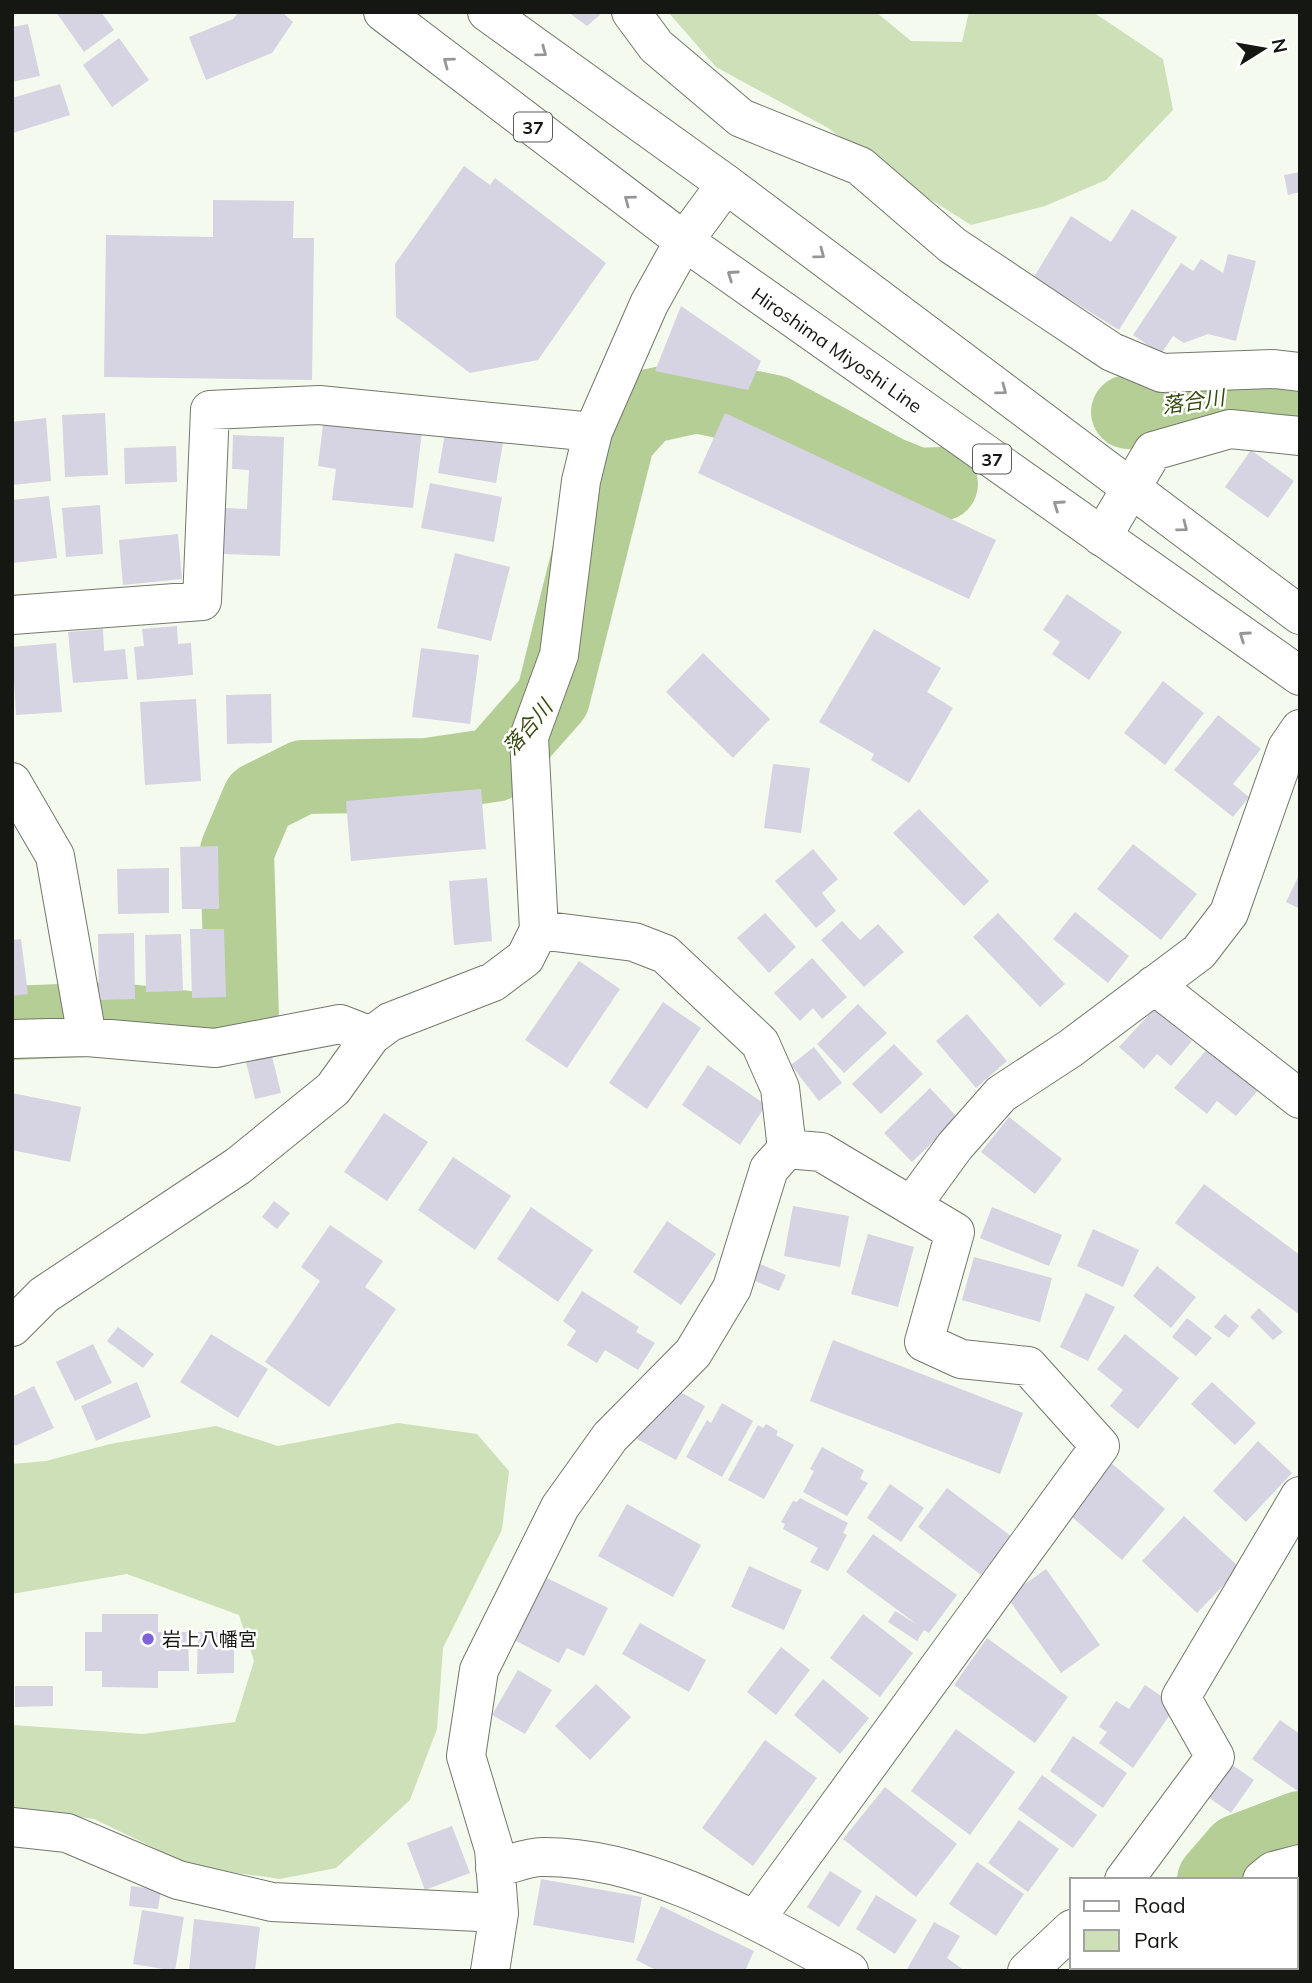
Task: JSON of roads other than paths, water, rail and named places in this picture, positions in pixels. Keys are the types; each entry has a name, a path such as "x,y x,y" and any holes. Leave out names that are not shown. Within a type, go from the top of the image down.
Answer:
{"street":[{"name":"Hiroshima Miyoshi Line","path":"383,12 684,241 1300,676"},
{"path":"487,12 726,184 1300,615"},
{"path":"631,12 656,46 741,118 860,166 952,245 1112,352 1162,373 1274,369 1300,372"},
{"path":"12,1327 44,1295 238,1166 323,1098 333,1089 371,1036 390,1022 493,982 525,958 539,930 529,737 559,656 581,481 593,432 649,304 684,241 726,184"},
{"path":"12,615 202,601 210,410 319,405 593,432"},
{"path":"1102,537 1133,489 1153,451 1230,429 1300,436"},
{"path":"912,1205 955,1146 1001,1094 1071,1048 1199,952 1228,913 1287,748 1300,729"},
{"path":"12,782 55,856 87,1037"},
{"path":"491,1971 499,1913 494,1849 466,1756 479,1670 559,1507 610,1437 693,1353 732,1288 769,1169 787,1149 780,1088 760,1042 666,954 634,942 539,930"},
{"path":"1154,985 1300,1099"},
{"path":"12,1039 87,1037 215,1048 340,1024 371,1036"},
{"path":"755,1920 1100,1446 1028,1366 961,1359 923,1342 955,1232 821,1152 787,1149"},
{"path":"1125,1878 1215,1757 1181,1697 1300,1496"},
{"path":"12,1827 67,1833 178,1880 272,1902 499,1913"},
{"path":"495,1868 540,1857 597,1862 680,1886 755,1920 849,1971"},
{"path":"1264,1878 1273,1871 1300,1864"},
{"path":"1027,1971 1070,1931"}],"waterway":[{"name":"落合川","path":"1128,412 1214,394 1300,401"},
{"name":"落合川","path":"12,1023 110,1019 215,1031 242,1018 237,851 259,799 303,777 426,775 494,765 553,698 618,438 646,407 696,396 774,412 888,473 918,485 941,484"},
{"path":"1216,1878 1239,1851 1300,1828"}],"place":[{"name":"岩上八幡宮","path":"148,1639"}]}
